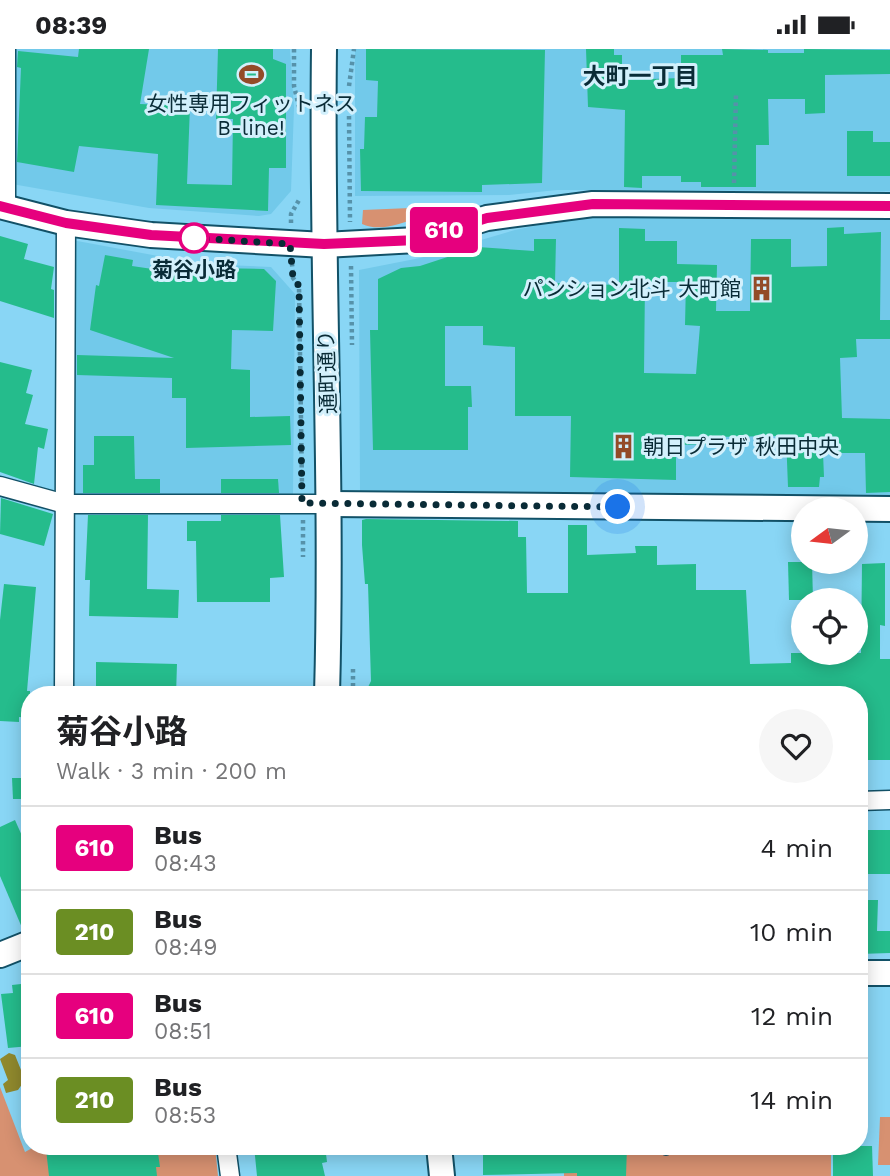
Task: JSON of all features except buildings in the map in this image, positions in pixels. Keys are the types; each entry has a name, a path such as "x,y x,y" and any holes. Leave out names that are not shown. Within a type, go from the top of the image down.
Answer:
{"street":[{"path":"6,49 3,207 66,223 151,235 324,244 417,240 487,218 593,204 890,206"},
{"name":"通町通り","path":"324,49 324,244 330,504 327,686"},
{"path":"64,686 66,223"},
{"path":"0,486 65,504 302,503 890,509"},
{"path":"868,801 890,800"},
{"path":"0,955 21,947"},
{"path":"868,973 890,973"},
{"path":"227,1155 230,1176"},
{"path":"440,1155 442,1176"}],"path":[{"path":"294,49 294,86 300,110"},
{"path":"733,205 737,93"},
{"path":"299,189 299,202 291,214 290,244 293,278 299,286 303,566"}],"shaded area":[{"path":"12,49 290,49 294,108 291,191 271,214 259,216 149,208 12,184"},
{"path":"355,49 890,49 890,191 557,190 509,195 355,196"},
{"path":"410,208 416,211 417,218 382,227 362,224 363,210"},
{"path":"601,212 890,215 890,496 360,491 359,270 420,258 515,230"},
{"path":"72,240 201,264 271,267 295,294 293,495 284,498 70,500"},
{"path":"9,1053 15,1055 21,1070 21,1086 18,1090 6,1093 3,1084 8,1080 0,1059"},
{"path":"0,1087 21,1142 21,1155 216,1155 218,1176 0,1176"},
{"path":"880,1117 890,1117 890,1165 878,1165"},
{"path":"564,1155 831,1155 831,1176 564,1176"}],"bus line":[{"name":"610","path":"0,206 66,223 151,235 290,244 351,244 417,240 454,226 487,218 593,204 890,206"}],"place":[{"name":"女性専用フィットネス B-line!","path":"251,74"},
{"name":"菊谷小路","path":"194,238"},
{"name":"パンション北斗 大町館","path":"761,288"},
{"name":"朝日プラザ 秋田中央","path":"623,446"}],"district":[{"name":"大町一丁目","path":"640,76"}],"route":[{"path":"194,238 290,244 293,278 299,286 302,503 618,507"}]}
